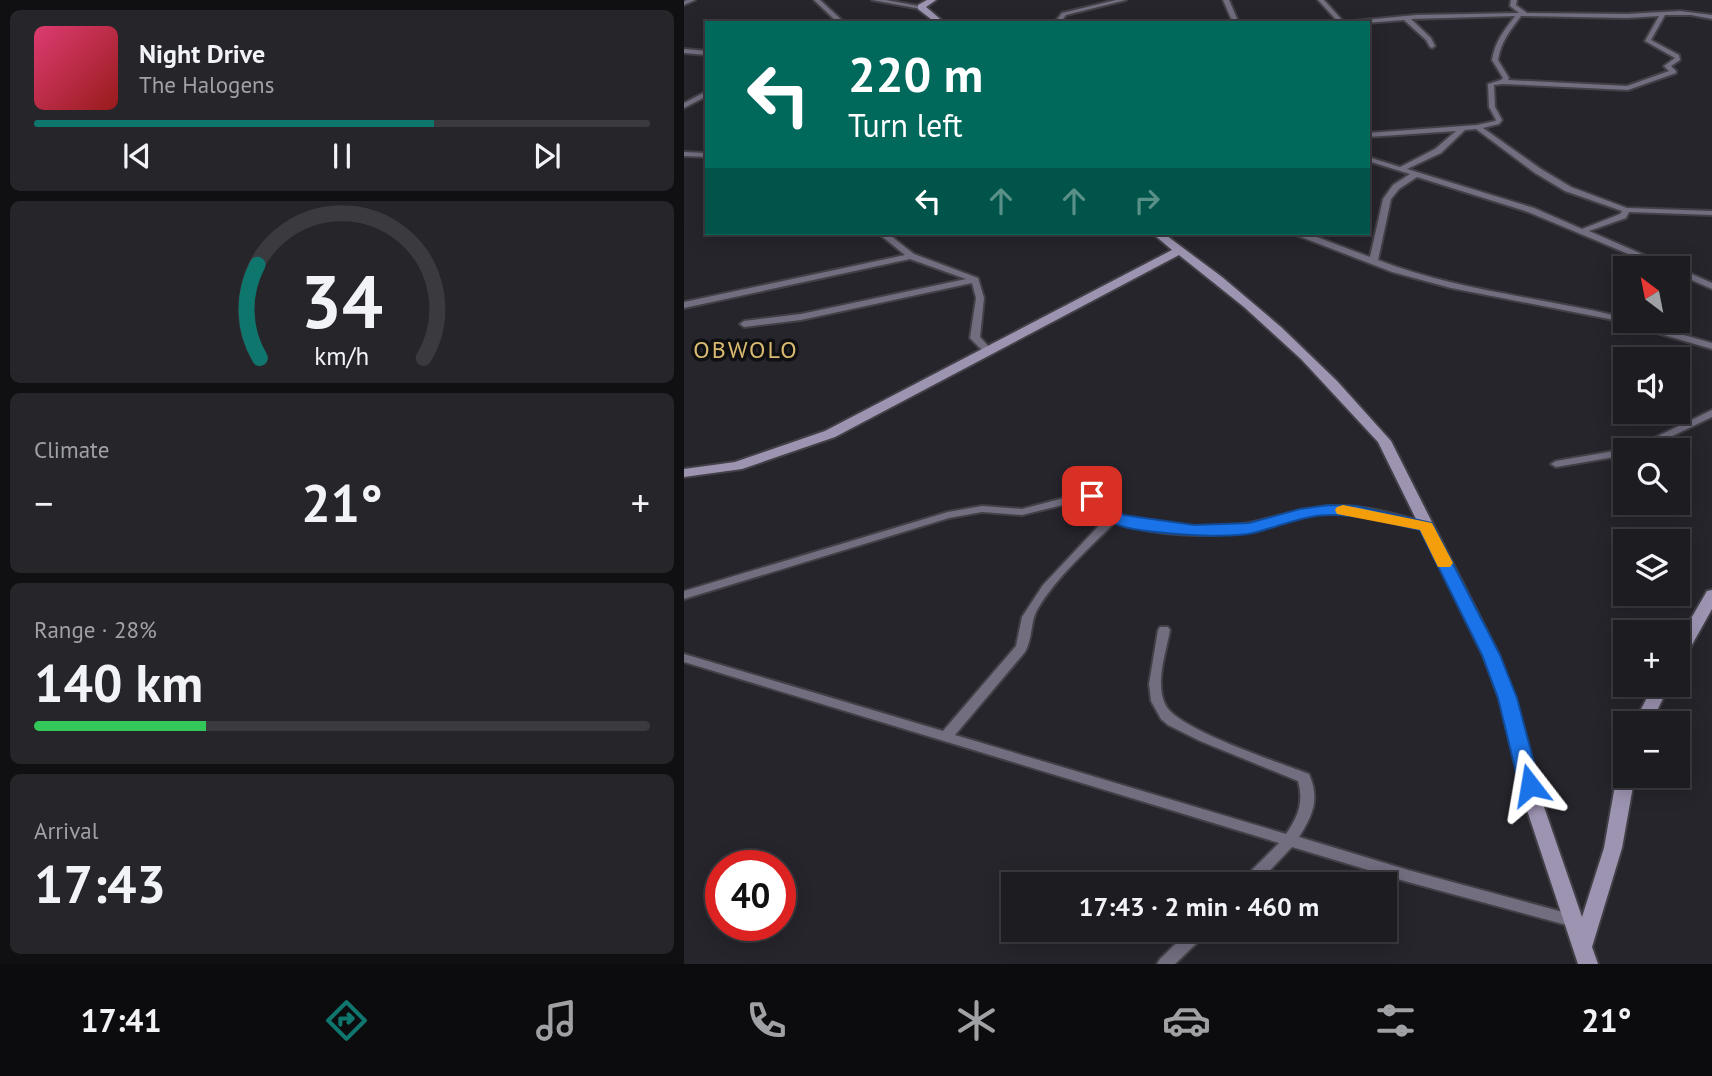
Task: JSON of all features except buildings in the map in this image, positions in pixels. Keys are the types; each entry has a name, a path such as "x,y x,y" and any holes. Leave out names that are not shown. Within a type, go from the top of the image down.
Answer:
{"street":[{"path":"684,3 692,0"},
{"path":"817,0 840,21"},
{"path":"875,0 921,7 932,0"},
{"path":"914,0 938,21"},
{"path":"1059,21 1064,14 1123,0"},
{"path":"1226,0 1235,21"},
{"path":"1321,0 1342,21"},
{"path":"1514,0 1513,6 1523,15"},
{"path":"1369,21 1523,15 1662,16 1689,8 1712,17"},
{"path":"1503,82 1506,78 1495,60 1497,43 1500,35 1523,15"},
{"path":"1370,135 1477,127 1499,120 1492,107 1491,84 1503,82 1628,88 1674,72 1667,66 1678,59 1677,57 1648,41 1662,16"},
{"path":"1406,18 1429,39 1432,46"},
{"path":"684,51 705,53"},
{"path":"684,106 705,94"},
{"path":"1477,127 1526,163 1568,189 1626,210 1712,214"},
{"path":"1401,169 1438,151 1463,128"},
{"path":"684,154 705,155"},
{"path":"1370,160 1531,210 1642,256"},
{"path":"1373,262 1387,199 1396,187 1417,173"},
{"path":"1583,231 1623,216 1626,210"},
{"path":"885,235 912,256 974,280"},
{"path":"1160,235 1237,294 1362,414 1385,442 1491,655 1507,698 1535,807 1586,955"},
{"path":"1304,235 1373,262 1451,285 1610,317 1712,346"},
{"path":"684,473 737,466 830,434 869,416 987,350 1180,250"},
{"path":"684,305 912,256"},
{"path":"1690,276 1712,286"},
{"path":"974,280 980,298 975,338 987,350"},
{"path":"744,324 801,317 974,280"},
{"path":"1659,438 1712,413"},
{"path":"1556,464 1613,454"},
{"path":"684,595 775,565 968,510 1022,512 1087,495 1092,496 1113,517 1194,531 1249,529 1300,514 1329,510 1356,511 1426,526"},
{"path":"945,737 1026,642 1028,617 1045,591 1113,517"},
{"path":"1690,634 1712,595"},
{"path":"1164,630 1156,681 1156,699 1162,712 1172,721 1305,778 1311,797 1291,841 1259,872"},
{"path":"684,658 1408,876 1575,922"},
{"path":"1586,955 1613,848 1624,788"},
{"path":"1165,964 1188,942"}],"slow traffic":[{"path":"1343,510 1426,526 1444,563"}],"district":[{"name":"OBWOLO","path":"746,349"}],"route":[{"path":"1092,496 1113,517 1120,520 1194,531 1249,529 1300,514 1329,510 1356,511 1426,526 1491,655 1507,698 1530,785"}]}
